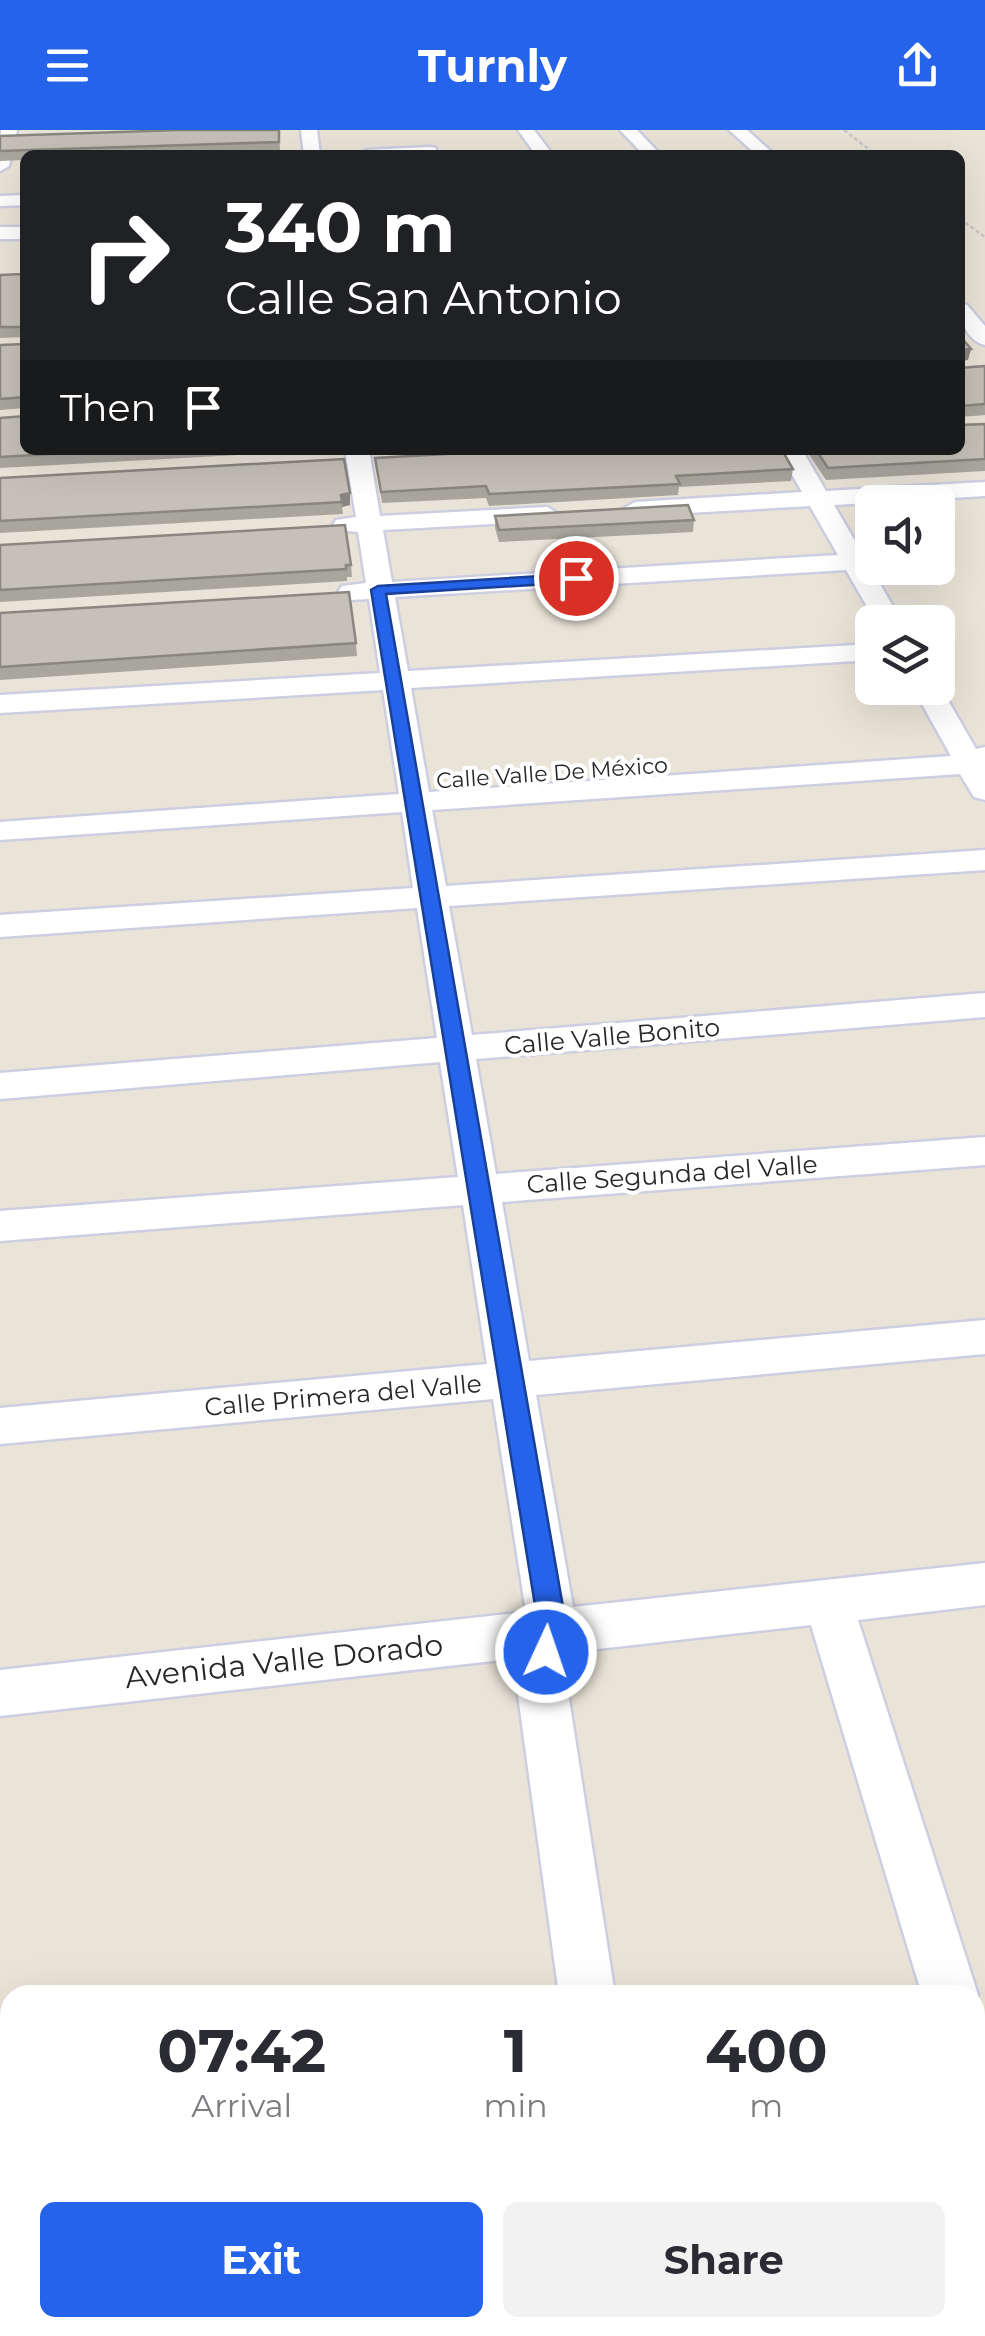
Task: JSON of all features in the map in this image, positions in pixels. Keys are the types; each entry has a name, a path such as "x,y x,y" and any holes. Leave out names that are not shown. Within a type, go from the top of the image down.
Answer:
{"street":[{"path":"526,130 541,150"},
{"path":"628,130 647,150"},
{"path":"737,130 761,150"},
{"path":"0,167 10,135"},
{"path":"965,313 985,340"},
{"path":"793,455 879,605"},
{"path":"358,457 349,525 378,590 395,680 553,1630 540,1673 586,1985"},
{"path":"602,510 985,488"},
{"path":"349,525 563,512"},
{"path":"318,594 852,562"},
{"path":"0,704 855,653"},
{"path":"940,705 975,753 985,791"},
{"name":"Calle Valle De México","path":"0,812 411,792 975,753"},
{"name":"Calle Valle De México","path":"0,831 411,792"},
{"path":"0,926 985,860"},
{"name":"Calle Valle Bonito","path":"0,1086 985,1006"},
{"name":"Calle Segunda del Valle","path":"0,1226 985,1151"},
{"name":"Calle Primera del Valle","path":"0,1426 985,1337"},
{"name":"Avenida Valle Dorado","path":"0,1693 985,1584"},
{"path":"828,1601 947,1985"}],"path":[{"path":"844,130 870,150"},
{"path":"965,222 985,238"}],"building":[{"path":"279,130 279,142 0,151 0,136"},
{"path":"20,274 20,327 0,327 0,275"},
{"path":"20,344 20,397 0,399 0,345"},
{"path":"985,366 985,404 965,406 965,368"},
{"path":"20,416 20,455 34,455 0,457 0,418"},
{"path":"985,424 985,459 828,468 819,455 965,455 965,425"},
{"path":"785,455 793,469 676,476 680,484 489,494 486,486 381,492 375,458"},
{"path":"344,459 350,493 341,495 342,502 0,521 0,478"},
{"path":"688,505 694,520 499,530 495,516"},
{"path":"345,525 351,565 346,565 346,569 0,590 0,545"},
{"path":"349,592 356,643 0,667 0,613"}],"route":[{"path":"546,1652 553,1630 378,590 576,578"}]}
